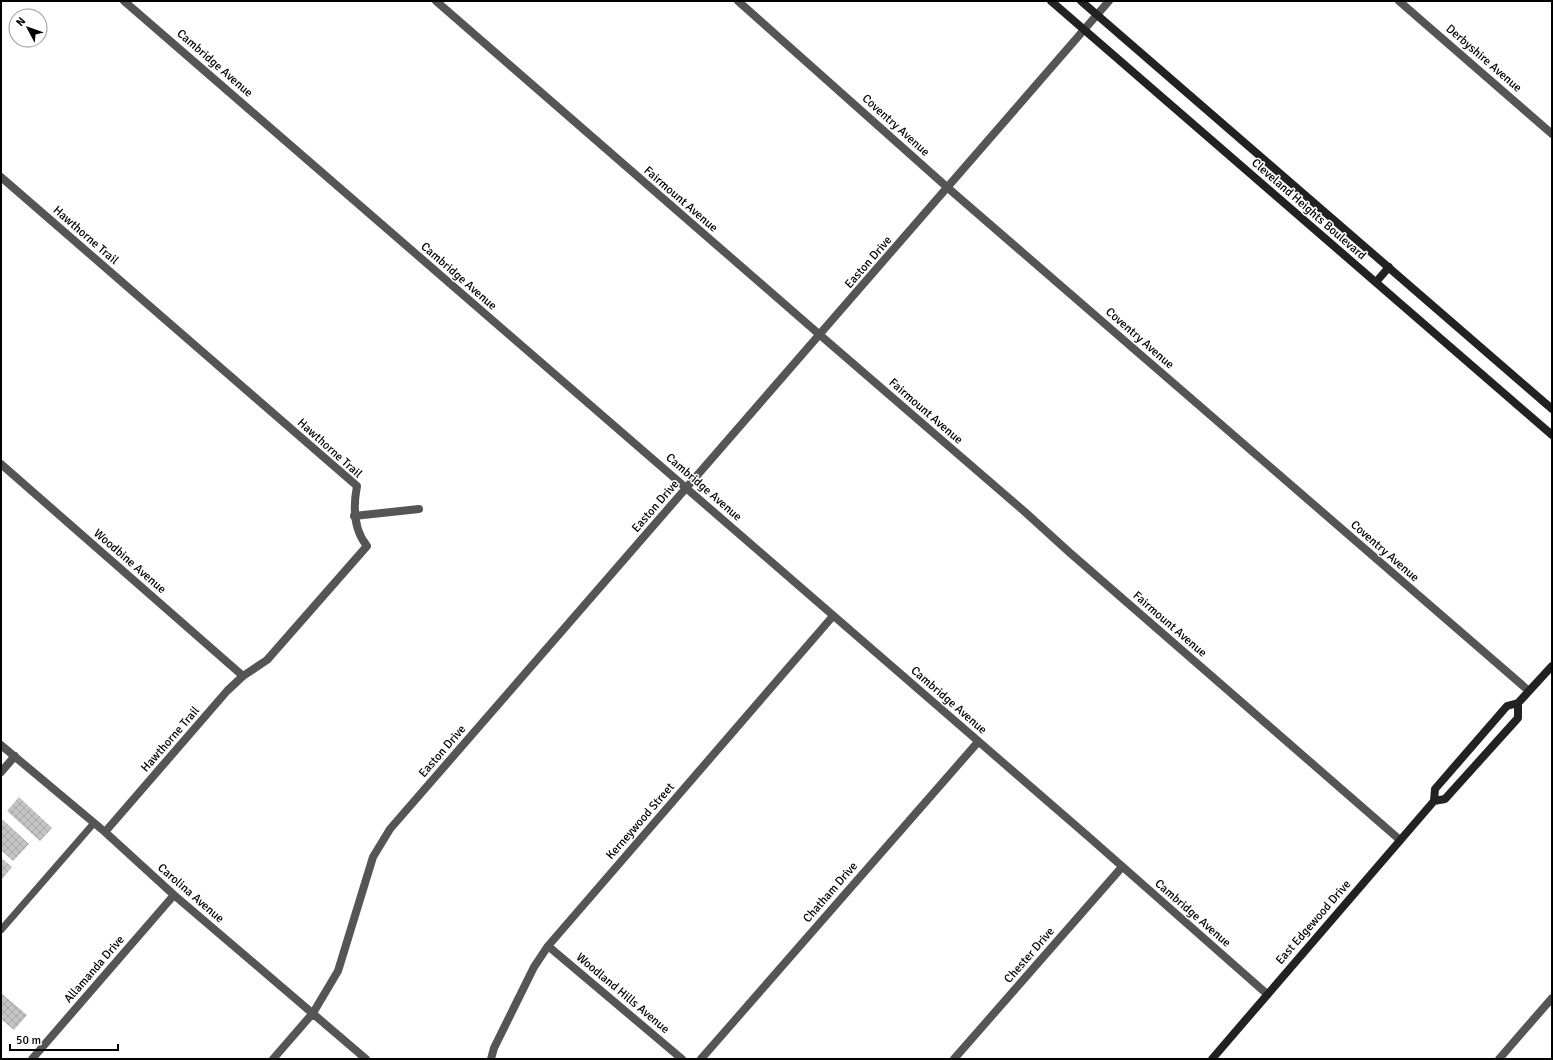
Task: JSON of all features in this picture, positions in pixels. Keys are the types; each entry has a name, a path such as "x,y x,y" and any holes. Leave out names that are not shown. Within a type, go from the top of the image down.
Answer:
{"street":[{"name":"Cambridge Avenue","path":"124,1 1090,838 1267,994"},
{"name":"Fairmount Avenue","path":"436,1 1025,512 1400,840"},
{"name":"Coventry Avenue","path":"738,1 948,188 1529,691"},
{"name":"Cleveland Heights Boulevard","path":"1051,1 1552,435"},
{"name":"Cleveland Heights Boulevard","path":"1081,1 1552,409"},
{"name":"Easton Drive","path":"273,1059 313,1013 338,971 373,857 390,829 1109,1"},
{"name":"Derbyshire Avenue","path":"1399,1 1552,134"},
{"name":"Hawthorne Trail","path":"1,177 357,486 354,499 354,516 362,540 367,546 267,660 243,676 227,691 105,832"},
{"path":"1376,282 1389,267"},
{"name":"Woodbine Avenue","path":"1,464 243,676"},
{"path":"354,516 420,509"},
{"name":"Kerneywood Street","path":"490,1059 534,967 548,946 834,616"},
{"name":"East Edgewood Drive","path":"1212,1059 1434,801 1435,789 1507,706 1518,703 1552,666"},
{"name":"East Edgewood Drive","path":"1434,801 1445,799 1518,718 1518,703"},
{"name":"Chatham Drive","path":"701,1059 978,742"},
{"name":"Carolina Avenue","path":"1,745 105,832 174,896 366,1059"},
{"path":"1,772 15,756"},
{"name":"Chester Drive","path":"954,1059 1122,867"},
{"name":"Allamanda Drive","path":"32,1059 174,896"},
{"name":"Woodland Hills Avenue","path":"548,946 682,1059"},
{"path":"1499,1059 1552,998"}],"lane":[{"path":"1,930 94,823"}],"building":[{"path":"19,797 52,828 40,841 7,811"},
{"path":"3,820 29,844 13,861 1,850 1,822"},
{"path":"1,858 12,867 1,880"},
{"path":"1,993 27,1015 14,1030 1,1019"}]}
